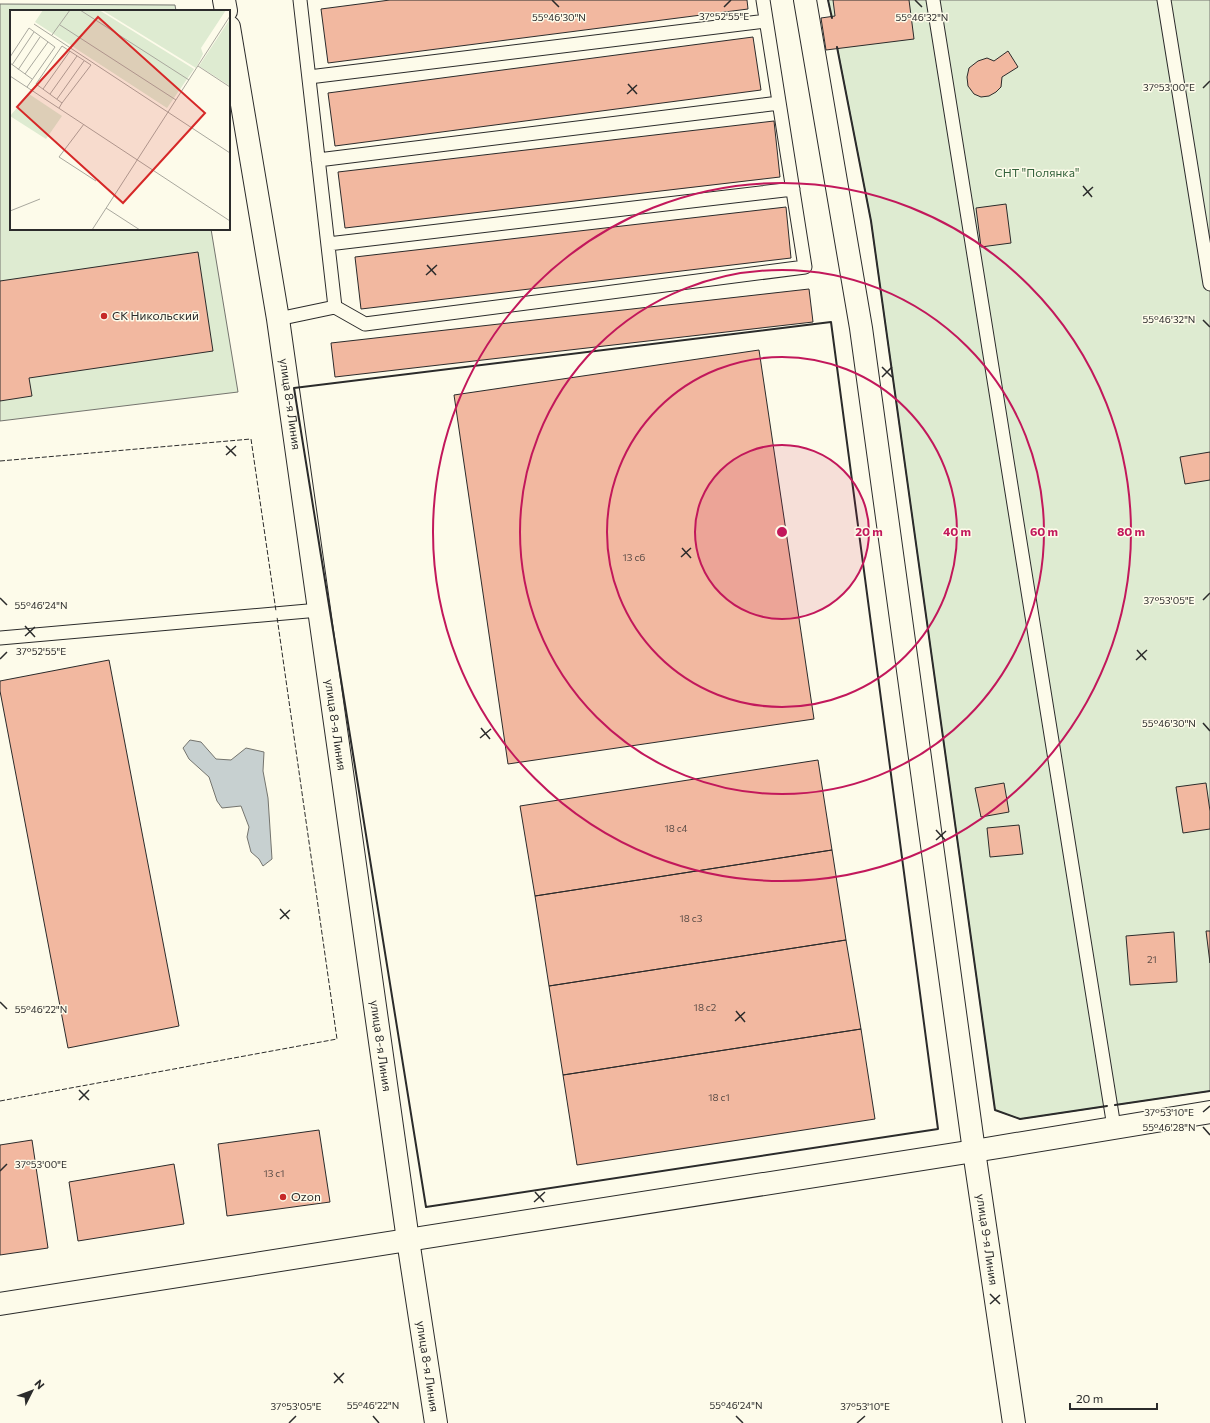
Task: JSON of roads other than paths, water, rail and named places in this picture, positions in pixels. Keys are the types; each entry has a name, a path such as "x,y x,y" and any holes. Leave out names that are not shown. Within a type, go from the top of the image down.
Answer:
{"street":[{"path":"224,0 226,10"},
{"name":"улица 9-я Линия","path":"805,0 861,328 974,1151 1014,1423"},
{"name":"улица 8-я Линия","path":"230,33 278,319 408,1240 436,1423"},
{"path":"0,1304 974,1151 1210,1112"}],"lane":[{"path":"300,0 335,307"},
{"path":"278,319 335,307 365,324 805,267 763,0"},
{"path":"933,0 1114,1128"},
{"path":"1164,0 1210,284"},
{"path":"309,77 766,21"},
{"path":"318,160 779,103"},
{"path":"328,244 793,189"},
{"path":"0,638 319,610"}],"place":[{"name":"СК Никольский","path":"104,316"},
{"name":"Ozon","path":"283,1197"}],"park label":[{"name":"СНТ \"Полянка\"","path":"1037,173"}]}
